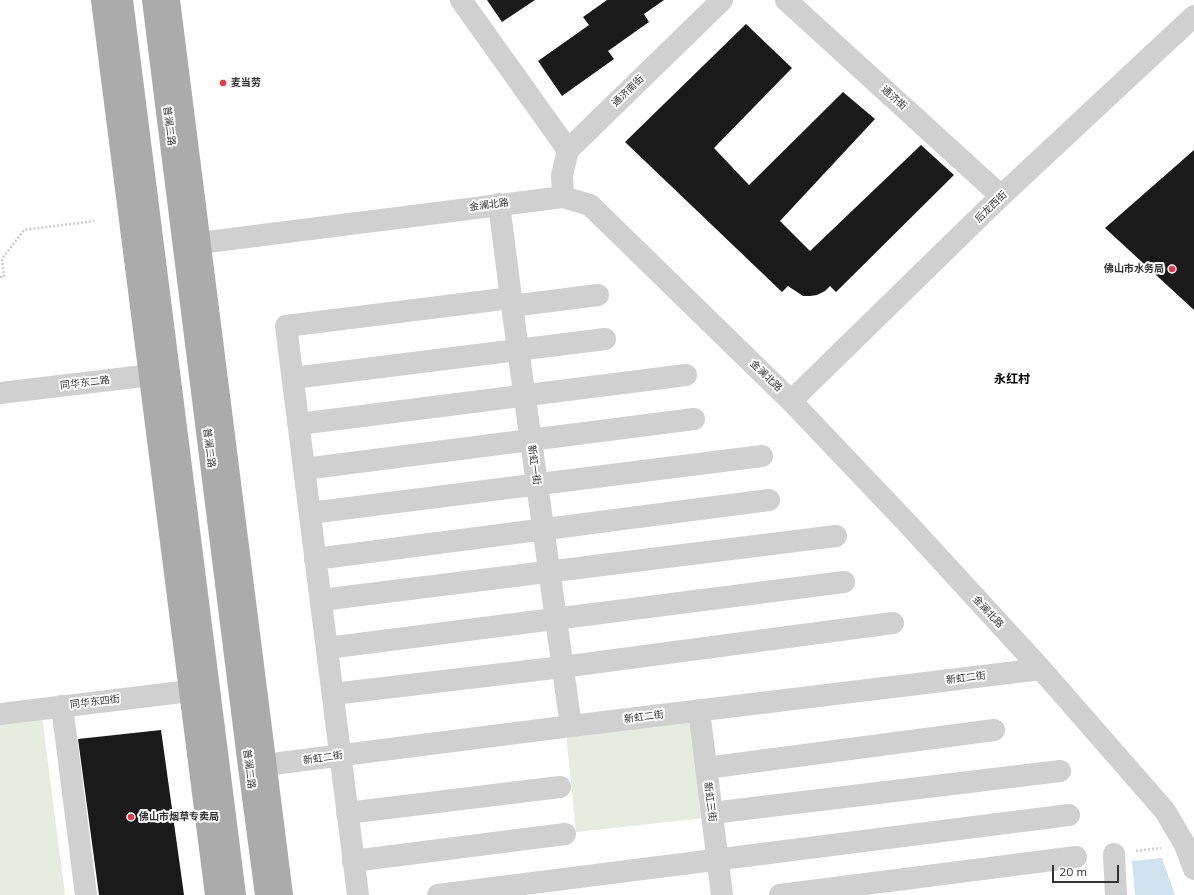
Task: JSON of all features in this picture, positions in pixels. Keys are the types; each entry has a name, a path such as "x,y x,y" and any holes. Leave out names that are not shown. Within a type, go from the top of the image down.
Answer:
{"main road":[{"path":"102,0 160,374 235,895"},
{"path":"122,0 190,691 216,895"},
{"name":"普澜二路","path":"154,0 192,244 257,766 266,895"},
{"path":"169,0 192,244"},
{"path":"257,766 282,895"}],"street":[{"path":"461,0 568,150 562,175 563,196"},
{"name":"通济南街","path":"568,150 722,0"},
{"name":"通济街","path":"786,0 1001,196"},
{"name":"后龙西街","path":"791,401 1001,196 1194,16"},
{"name":"金澜北路","path":"192,244 563,196 590,205 791,401 908,524 1041,669 1165,811 1189,845 1194,869"},
{"name":"新虹一街","path":"499,204 511,302 571,726"},
{"path":"358,895 286,326 511,302 598,295"},
{"path":"293,378 605,339"},
{"name":"同华东二路","path":"0,393 160,374"},
{"path":"299,424 686,375"},
{"path":"304,469 694,419"},
{"path":"310,513 762,456"},
{"path":"315,559 769,500"},
{"path":"321,600 836,536"},
{"path":"327,648 556,620 844,582"},
{"path":"333,694 562,667 893,623"},
{"name":"新虹二街","path":"257,766 699,710 1041,669"},
{"name":"同华东四街","path":"0,714 190,691"},
{"path":"62,706 86,895"},
{"name":"新虹三街","path":"699,710 722,895"},
{"path":"706,768 994,730"},
{"path":"712,813 1060,771"},
{"path":"347,813 560,787"},
{"path":"438,895 1069,815"},
{"path":"354,861 565,834"},
{"path":"1114,854 1116,895"},
{"path":"780,895 1076,857"}],"path":[{"path":"0,277 4,277 2,259 24,230 94,221"},
{"path":"1114,854 1189,845"}],"shaded area":[{"path":"42,717 65,895 0,895 0,723"},
{"path":"692,717 704,818 576,832 566,733"}],"water":[{"path":"1162,858 1175,895 1135,895 1132,861"}],"building":[{"path":"487,0 535,0 502,22"},
{"path":"607,0 664,0 644,14 649,22 608,51 614,59 562,96 538,61 589,25 583,17"},
{"path":"746,24 792,68 714,148 749,185 843,92 875,119 780,221 810,251 921,145 954,175 836,292 830,286 825,291 817,295 803,296 788,286 782,292 625,142"},
{"name":"佛山市水务局","path":"1194,150 1194,310 1105,228"},
{"name":"佛山市烟草专卖局","path":"161,730 184,895 99,895 78,739"}],"place":[{"name":"麦当劳","path":"223,83"},
{"name":"佛山市水务局","path":"1172,269"},
{"name":"佛山市烟草专卖局","path":"131,817"}],"district":[{"name":"永红村","path":"1012,379"}]}
